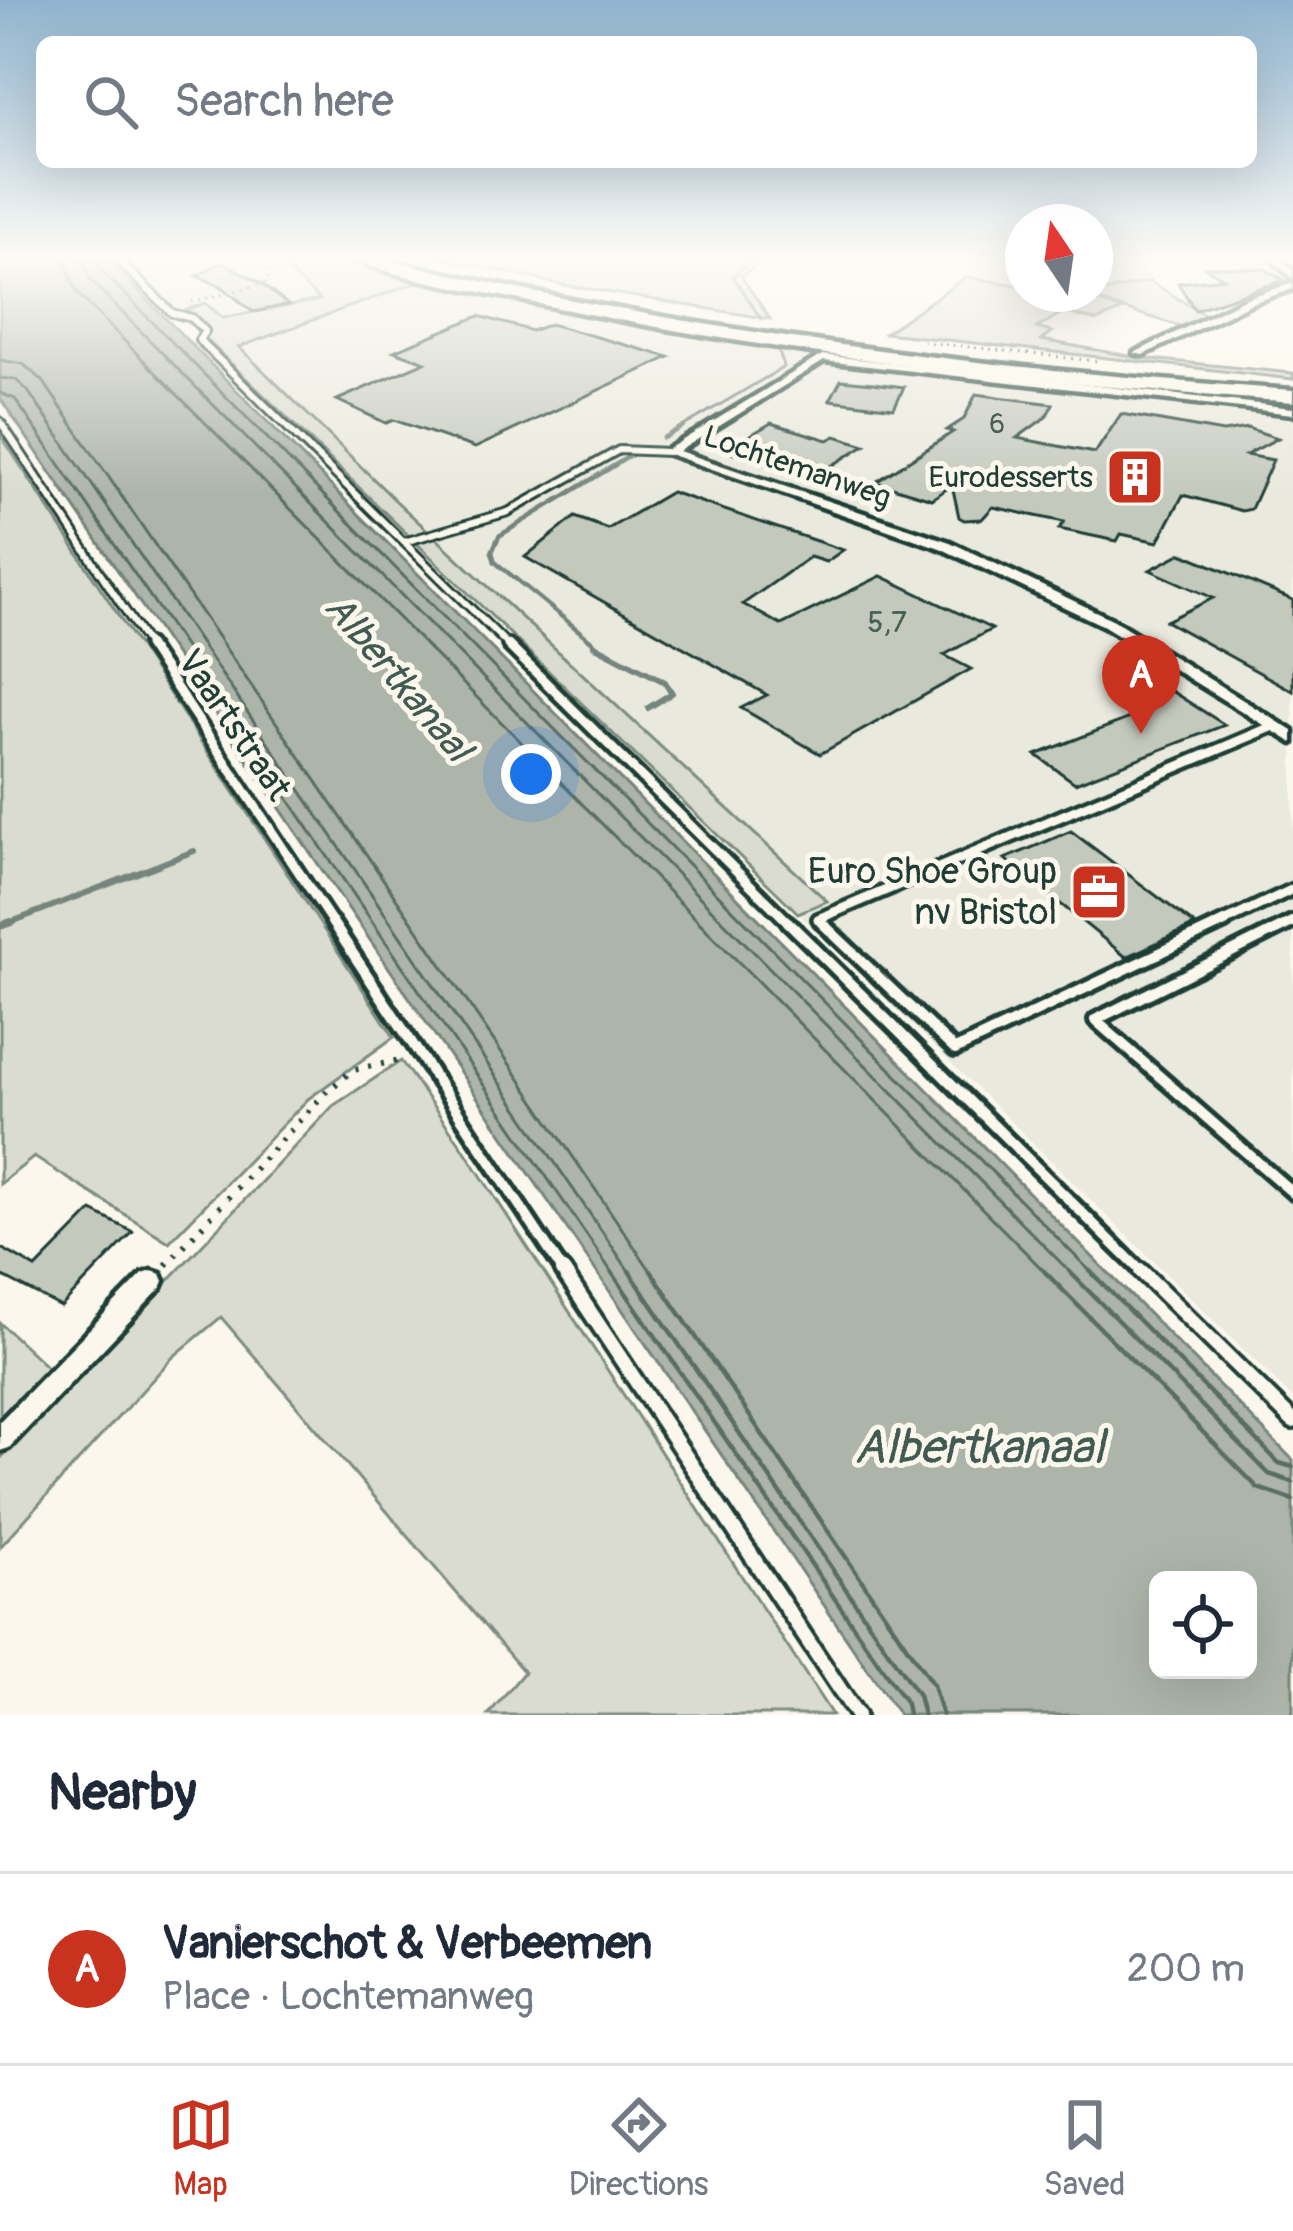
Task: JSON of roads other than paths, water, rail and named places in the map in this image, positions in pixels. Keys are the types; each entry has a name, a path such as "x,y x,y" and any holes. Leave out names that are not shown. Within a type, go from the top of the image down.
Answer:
{"main road":[{"path":"763,336 949,362 1293,392"},
{"path":"858,336 1216,377 1293,392"}],"street":[{"path":"1139,353 1175,336"},
{"name":"Lochtemanweg","path":"669,452 822,358 1293,412"},
{"name":"Lochtemanweg","path":"669,452 945,545 1108,623 1293,738"},
{"path":"0,1438 152,1281"}],"lane":[{"path":"202,336 199,340 1293,1421"},
{"name":"Vaartstraat","path":"0,422 857,1715"},
{"path":"404,542 508,512 619,450 669,452"},
{"path":"1274,726 818,919 955,1050 1293,890"},
{"path":"1293,921 1095,1021 1293,1193"}],"water":[{"name":"Albertkanaal","path":"0,336 183,336 1293,1460 1293,1715 899,1715 0,398"}],"waterway":[{"path":"677,430 784,367 776,343"},
{"path":"663,438 682,427"},
{"path":"600,648 495,562 492,552 499,536 633,454"},
{"path":"594,645 665,682 672,693 648,708"},
{"path":"4,925 194,851"},
{"path":"0,926 11,922"}],"place":[{"name":"Eurodesserts","path":"1135,477"},
{"name":"Vanierschot & Verbeemen","path":"1141,734"},
{"name":"Euro Shoe Group nv Bristol","path":"1099,892"}]}
